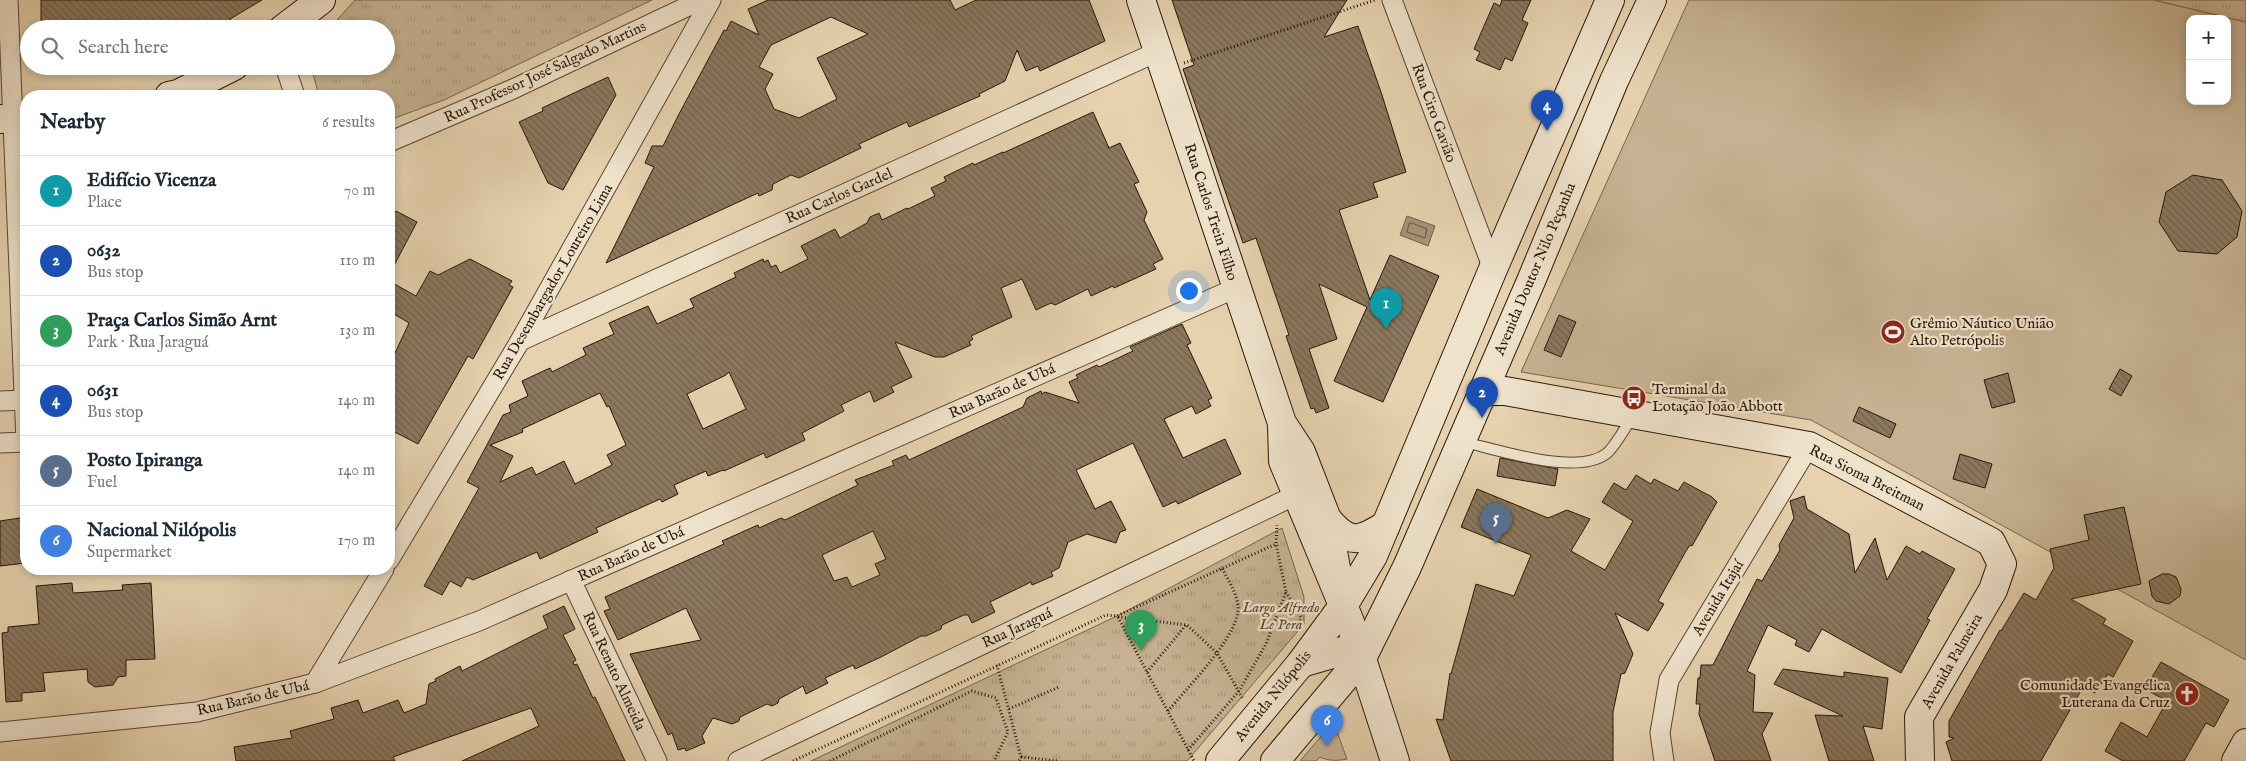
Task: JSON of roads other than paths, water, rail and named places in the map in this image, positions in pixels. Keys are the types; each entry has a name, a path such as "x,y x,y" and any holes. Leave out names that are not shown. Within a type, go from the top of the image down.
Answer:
{"street":[{"path":"8,0 20,283"},
{"path":"295,20 321,0"},
{"name":"Rua Professor José Salgado Martins","path":"395,139 513,89 701,0"},
{"name":"Rua Desembargador Loureiro Lima","path":"395,550 520,341 711,0"},
{"name":"Rua Carlos Trein Filho","path":"1141,0 1282,423 1301,452 1327,519 1344,606"},
{"name":"Rua Ciro Gavião","path":"1392,0 1492,269"},
{"path":"1344,606 1374,556 1492,269 1610,0"},
{"name":"Avenida Doutor Nilo Peçanha","path":"1363,656 1407,566 1460,441 1492,386 1531,281 1614,81 1652,0"},
{"name":"Rua Carlos Gardel","path":"520,341 1162,60"},
{"path":"186,90 216,75"},
{"path":"288,75 293,90"},
{"path":"1476,225 1500,232 1509,231"},
{"name":"Rua Barão de Ubá","path":"0,732 196,712 315,683 479,621 1236,288"},
{"name":"Rua Sioma Breitman","path":"1492,386 1809,446 1991,542 2002,564"},
{"path":"0,401 20,400"},
{"name":"Rua Carlos Trein Filho","path":"1282,423 1287,500 1344,606 1363,656"},
{"path":"0,443 20,442"},
{"name":"Avenida Itajaí","path":"1664,761 1660,733 1669,680 1809,446"},
{"name":"Rua Jaraguá","path":"738,761 1287,500"},
{"path":"1327,519 1340,534 1352,538 1366,538 1386,525"},
{"name":"Avenida Palmeira","path":"1920,761 1919,717 1993,590 2002,564"},
{"path":"315,683 380,575"},
{"name":"Rua Renato Almeida","path":"571,580 656,761"},
{"name":"Avenida Nilópolis","path":"1220,761 1301,663 1344,606"},
{"path":"1301,663 1343,650 1354,651 1363,656 1396,761"},
{"path":"1275,761 1363,656"},
{"path":"2236,761 2246,743"}],"lane":[{"path":"1460,441 1560,463 1587,463 1607,453 1634,414"}],"water":[{"path":"1407,216 1435,226 1428,246 1400,235"}],"place":[{"name":"0631","path":"1547,131"},
{"name":"Edifício Vicenza","path":"1386,329"},
{"name":"Grêmio Náutico União Alto Petrópolis","path":"1893,332"},
{"name":"Terminal da Lotação João Abbott","path":"1634,398"},
{"name":"0632","path":"1482,418"},
{"name":"Posto Ipiranga","path":"1496,544"},
{"name":"Praça Carlos Simão Arnt","path":"1141,651"},
{"name":"Comunidade Evangélica Luterana da Cruz","path":"2187,694"},
{"name":"Nacional Nilópolis","path":"1327,746"}],"park label":[{"name":"Largo Alfredo Le Pera","path":"1281,616"}]}
